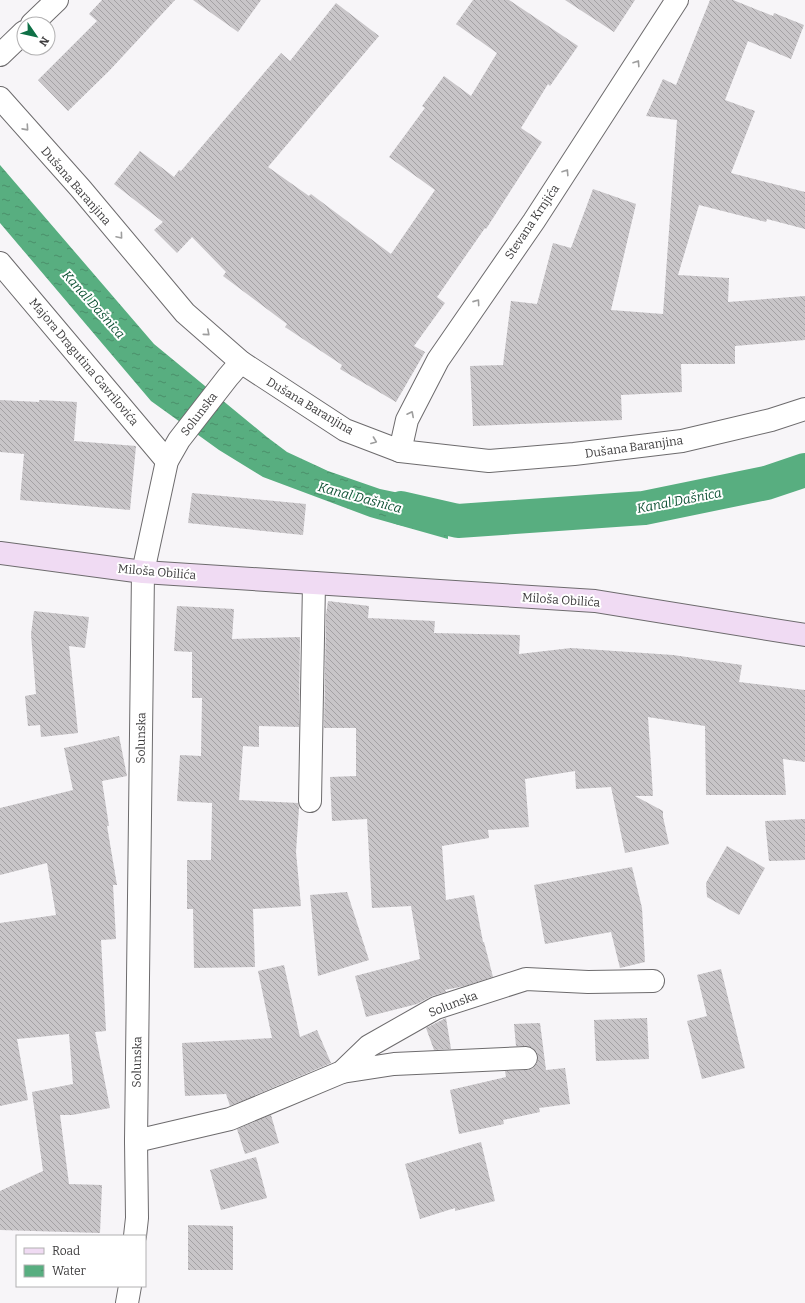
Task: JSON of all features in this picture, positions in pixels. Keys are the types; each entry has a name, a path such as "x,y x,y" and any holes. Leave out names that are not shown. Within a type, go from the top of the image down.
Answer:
{"main road":[{"name":"Miloša Obilića","path":"0,553 143,572 595,601 805,635"}],"street":[{"path":"40,16 57,0"},
{"name":"Stevana Krnjića","path":"400,451 407,420 438,360 534,221 678,0"},
{"path":"0,55 16,40"},
{"name":"Dušana Baranjina","path":"0,98 81,189 235,370 345,430 400,451 489,461 574,454 682,441 772,420 805,409"},
{"name":"Majora Dragutina Gavrilovića","path":"0,263 167,461"},
{"name":"Solunska","path":"135,1235 137,1218 136,1141 143,572 167,461 179,440 235,370"},
{"path":"310,801 314,583"},
{"name":"Solunska","path":"136,1141 230,1119 342,1072 369,1046 436,1008 526,979 588,982 653,982"},
{"path":"342,1072 394,1064 526,1058"},
{"path":"126,1303 130,1287"}],"water":[{"path":"0,165 154,344 287,452 328,471 380,489 447,503 448,539 370,517 263,477 219,450 151,401 0,223"}],"building":[{"path":"102,0 175,0 109,71 68,111 38,80 97,21 89,14"},
{"path":"193,0 261,0 238,32"},
{"path":"473,0 509,0 578,46 550,86 548,84 521,128 542,142 486,229 485,228 437,297 445,303 414,346 425,352 396,402 340,369 342,365 285,327 287,324 223,276 226,272 192,237 177,253 154,230 163,222 114,184 140,151 174,177 179,170 181,171 281,53 290,61 336,3 379,36 268,167 309,196 311,194 391,254 435,190 389,157 425,108 422,106 444,76 471,96 497,53 456,24"},
{"path":"565,0 635,0 614,32"},
{"path":"710,0 733,0 773,16 774,13 804,25 791,59 748,41 725,100 755,111 731,173 805,192 805,229 767,219 766,222 699,205 678,275 729,278 728,302 805,296 805,340 735,346 735,364 681,364 682,392 621,395 622,420 473,426 470,366 503,365 511,301 537,304 553,243 571,248 593,189 636,204 611,310 663,314 677,120 646,116 663,79 676,85"},
{"path":"0,400 77,402 74,441 136,446 130,510 20,500 24,454 0,452"},
{"path":"192,493 306,504 303,535 188,523"},
{"path":"328,601 369,606 368,618 435,621 434,633 520,635 519,654 571,648 673,655 742,665 739,682 805,690 805,762 783,759 786,795 706,795 705,726 648,717 653,796 635,796 663,811 669,844 625,853 611,787 576,789 575,771 525,779 529,827 488,830 489,838 442,846 446,900 474,895 483,942 493,977 465,986 445,990 446,992 432,996 417,1004 366,1017 355,976 420,959 411,906 372,908 367,819 332,821 330,777 356,776 356,728 324,728 326,615"},
{"path":"177,606 234,609 232,639 300,637 299,727 259,726 259,747 243,746 239,800 298,803 299,808 296,852 301,906 253,909 255,967 194,968 193,909 187,909 187,860 211,860 212,803 177,801 180,755 201,756 202,698 192,698 192,652 174,651"},
{"path":"34,611 89,617 85,648 69,646 78,733 41,737 40,725 28,726 25,696 36,694 31,634"},
{"path":"119,736 127,776 102,781 109,826 107,826 117,885 113,885 116,939 101,940 106,1031 95,1032 110,1108 72,1115 60,1115 69,1184 102,1185 100,1233 0,1230 0,1191 43,1171 32,1092 73,1084 69,1034 17,1039 28,1100 0,1106 0,923 56,915 47,863 0,875 0,808 73,790 64,748"},
{"path":"805,819 805,860 769,861 765,821"},
{"path":"727,846 765,868 739,915 707,897 706,883"},
{"path":"632,867 642,908 645,962 620,968 611,932 545,944 534,885"},
{"path":"347,892 369,960 318,976 310,895"},
{"path":"284,965 300,1037 317,1030 331,1063 230,1106 226,1094 185,1096 182,1043 272,1038 258,971"},
{"path":"721,969 745,1068 702,1079 687,1021 707,1016 697,975"},
{"path":"446,1018 451,1049 434,1050 426,1028"},
{"path":"647,1018 649,1059 596,1061 594,1020"},
{"path":"540,1023 546,1070 565,1068 570,1104 539,1108 540,1112 503,1120 504,1124 459,1134 450,1090 506,1077 505,1071 527,1070 533,1068 537,1063 537,1052 531,1047 516,1046 514,1024"},
{"path":"271,1115 279,1143 245,1154 237,1129"},
{"path":"481,1142 495,1201 455,1211 455,1208 420,1219 405,1164"},
{"path":"256,1157 267,1198 221,1210 210,1170"},
{"path":"188,1225 233,1226 233,1270 188,1270"}],"waterway":[{"name":"Kanal Dašnica","path":"401,508 458,521 644,508 766,483 805,470"}]}
